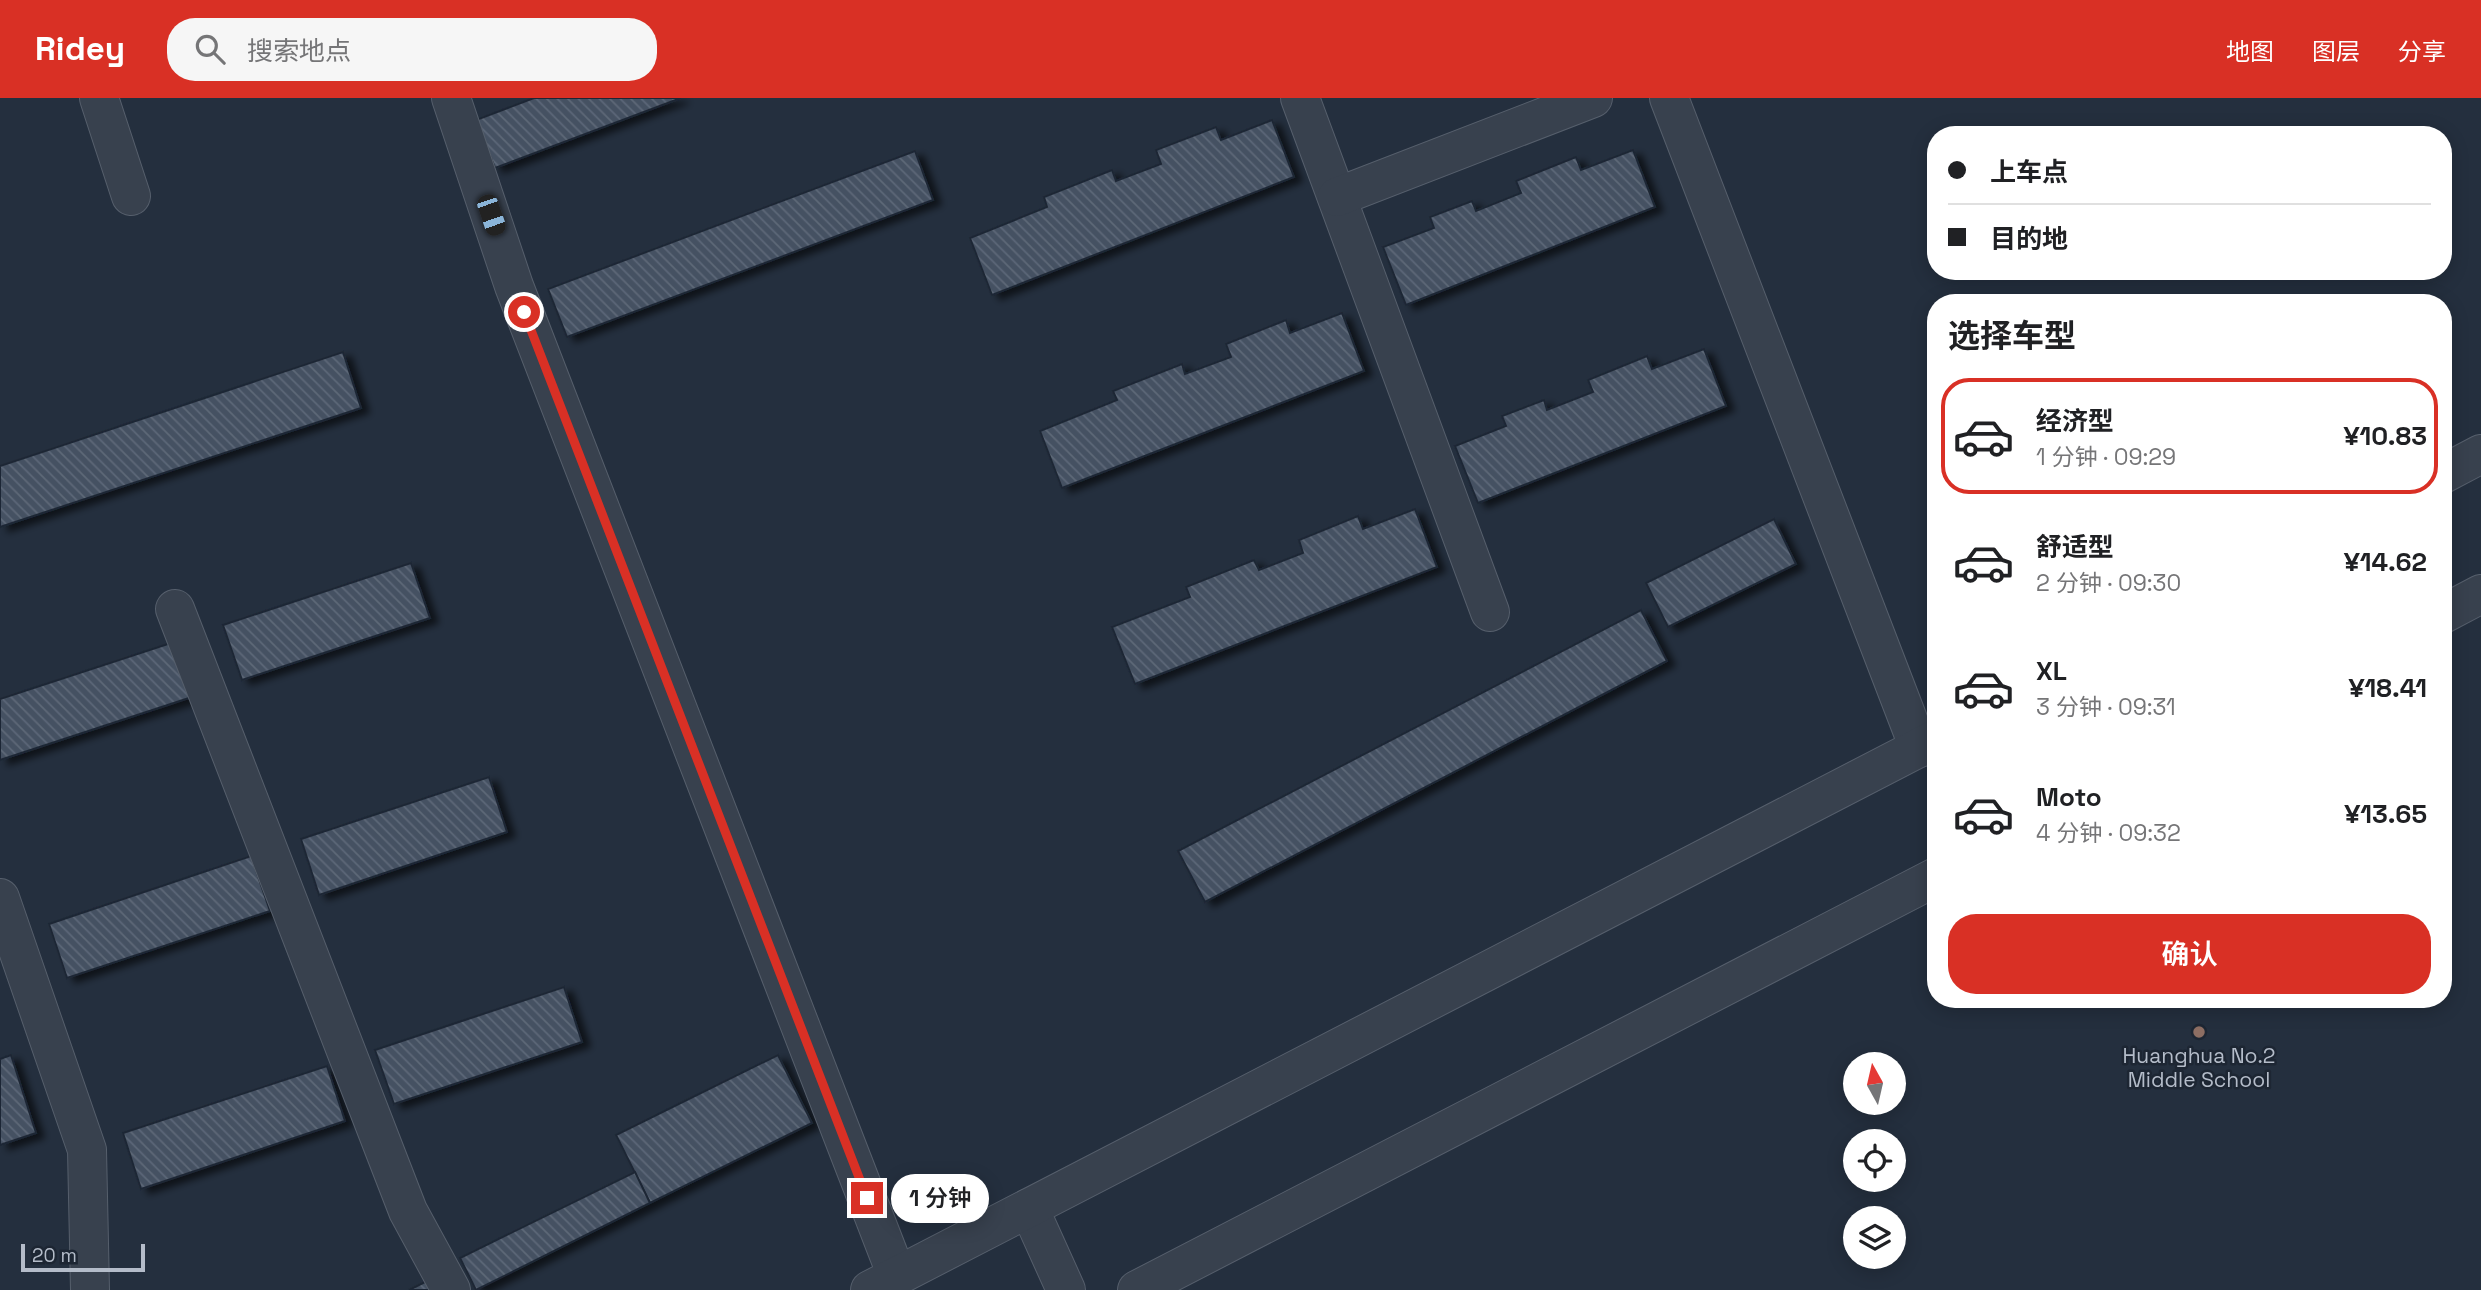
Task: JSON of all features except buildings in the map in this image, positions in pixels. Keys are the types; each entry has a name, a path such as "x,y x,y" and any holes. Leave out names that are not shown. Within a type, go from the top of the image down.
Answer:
{"street":[{"path":"99,98 131,196"},
{"path":"452,98 514,286 884,1283 1927,744 1669,98"},
{"path":"1300,98 1490,612"},
{"path":"1337,197 1593,98"},
{"path":"2452,469 2481,454"},
{"path":"2452,609 2481,594"},
{"path":"175,609 408,1210 451,1290"},
{"path":"1137,1290 1927,882"},
{"path":"0,898 87,1150 90,1290"},
{"path":"1029,1208 1066,1290"}],"place":[{"name":"Huanghua No.2 Middle School","path":"2199,1032"}],"route":[{"path":"524,312 867,1198"}]}
